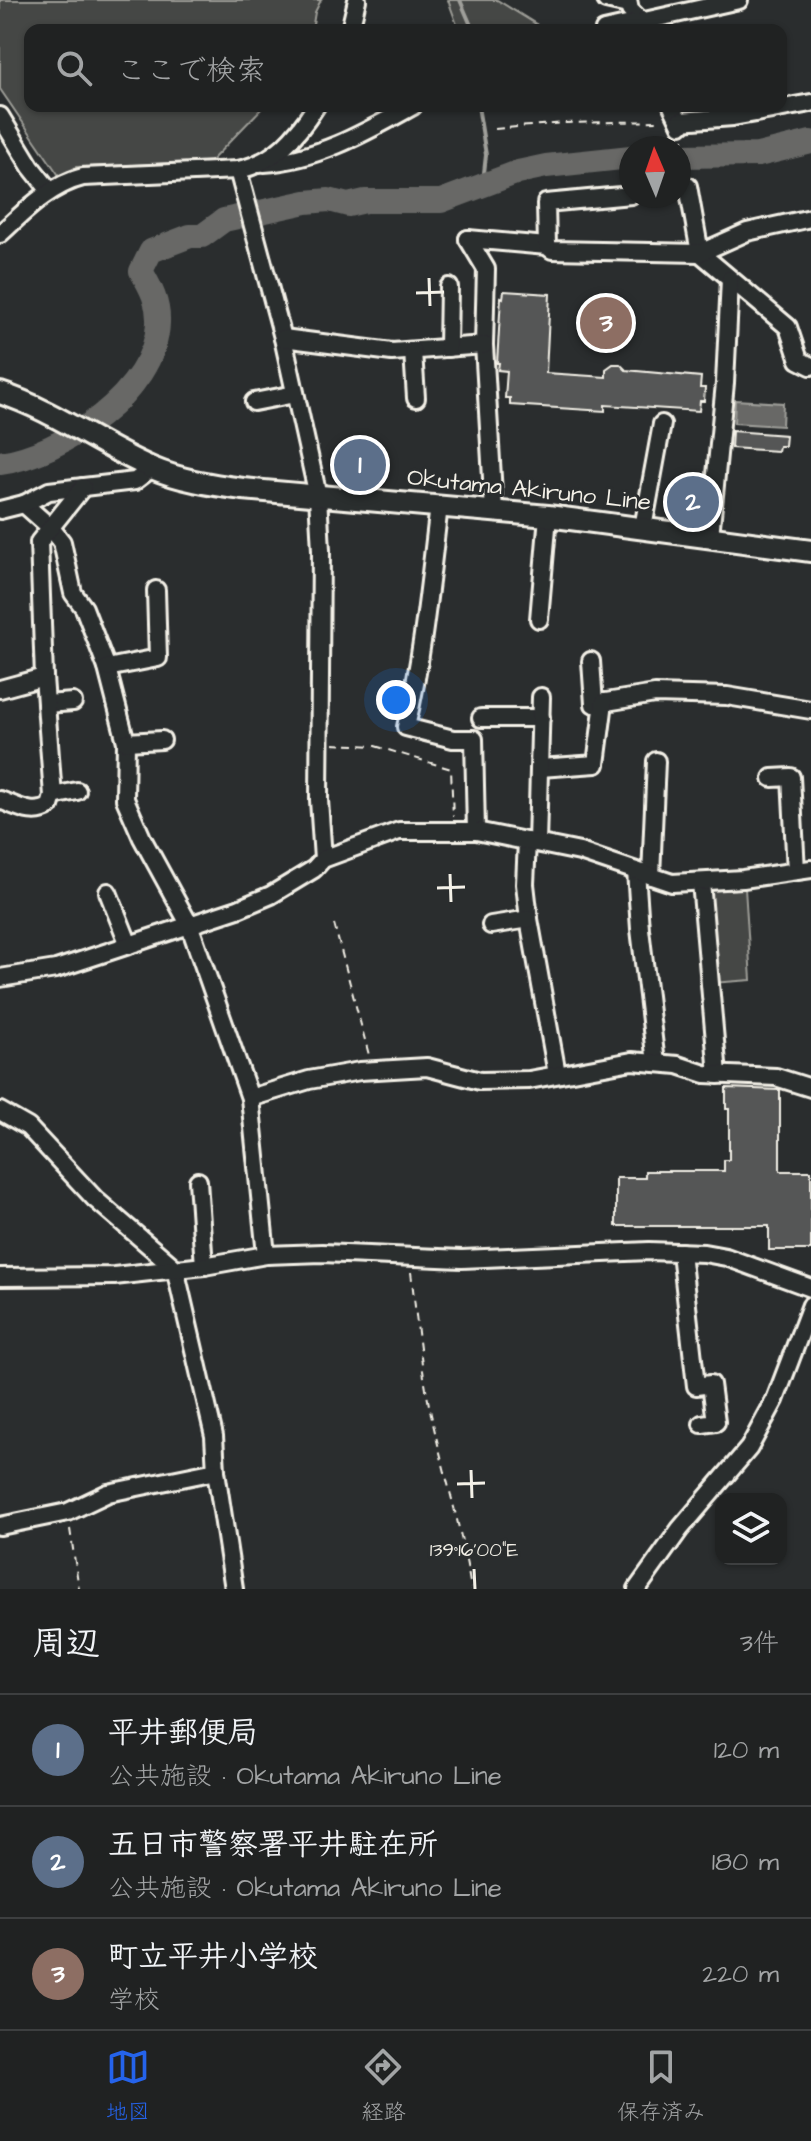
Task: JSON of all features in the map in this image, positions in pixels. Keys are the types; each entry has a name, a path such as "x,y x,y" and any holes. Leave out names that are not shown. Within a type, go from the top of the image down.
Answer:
{"main road":[{"name":"Okutama Akiruno Line","path":"0,393 152,468 198,482 548,516 811,551"}],"street":[{"path":"351,24 357,0"},
{"path":"606,0 628,2 642,22"},
{"path":"632,24 661,24 739,0"},
{"path":"787,107 811,103"},
{"path":"262,163 289,142 312,112"},
{"path":"0,234 50,191 67,181 83,177 238,170 262,163 292,162 344,143 402,112"},
{"path":"678,117 733,117 761,112"},
{"path":"0,116 31,167 50,191"},
{"path":"238,170 283,338 318,496 323,859"},
{"path":"547,246 546,203 619,196"},
{"path":"689,208 700,253 788,327 799,360 811,366"},
{"path":"494,511 484,345 486,269 468,239 547,246 552,250 700,253 747,232 811,218"},
{"path":"710,536 725,383 730,279"},
{"path":"448,348 449,287"},
{"path":"283,338 322,341 353,348 413,351 484,345"},
{"path":"413,351 416,398"},
{"path":"254,402 295,394"},
{"path":"643,528 662,424"},
{"path":"0,510 24,504 49,491 135,481 152,468"},
{"path":"0,800 40,812 50,806 53,796 44,677 39,542 83,487"},
{"path":"24,504 62,542 73,593 84,608 107,668 126,742 125,799 142,838 189,924 250,1098 266,1255"},
{"path":"439,506 426,625 406,727 453,739 474,739 476,831"},
{"path":"539,619 548,516"},
{"path":"107,668 158,658 156,590"},
{"path":"591,661 594,704 655,694 727,696 811,710"},
{"path":"0,689 44,677"},
{"path":"541,697 540,768 525,884 557,1074"},
{"path":"46,704 73,702"},
{"path":"540,768 596,764 604,702"},
{"path":"481,718 541,718"},
{"path":"126,742 162,740"},
{"path":"656,761 640,929 656,1063"},
{"path":"0,978 56,969 271,895 314,869 323,859 399,831 476,831 580,852 672,883 804,870 791,777 772,778"},
{"path":"53,796 77,791"},
{"path":"701,882 718,1075"},
{"path":"108,892 129,945"},
{"path":"491,925 529,919"},
{"path":"250,1098 309,1080 360,1071 427,1067 480,1081 529,1080 632,1061 678,1065 705,1074 776,1077 811,1088"},
{"path":"0,1111 28,1127 95,1199 175,1268 214,1436 216,1471 234,1589"},
{"path":"198,1181 204,1266"},
{"path":"0,1277 100,1276 204,1266 266,1255 322,1253 462,1259 681,1252 726,1257 811,1288"},
{"path":"681,1252 696,1386 711,1384 716,1422 702,1424"},
{"path":"637,1589 680,1529 749,1448 775,1400 811,1305"},
{"path":"0,1526 68,1512 108,1493 216,1471"}],"path":[{"path":"495,129 678,117"},
{"path":"320,743 375,746 451,769 454,831"},
{"path":"334,924 372,1066"},
{"path":"410,1258 432,1421 458,1516 471,1589"},
{"path":"68,1512 79,1589"}],"shaded area":[{"path":"0,0 321,0 313,24 24,24 24,112 258,112 210,162 76,167 60,177 0,89"},
{"path":"448,0 497,0 536,24 457,24"},
{"path":"735,400 783,403 782,426 734,423"},
{"path":"745,888 751,980 712,983 705,891"}],"building":[{"path":"504,291 550,294 546,373 606,377 606,369 620,364 626,370 701,377 700,388 705,388 699,411 605,405 605,411 510,405 510,398 505,398 507,371 498,370 497,363 501,297"},
{"path":"732,431 786,435 785,446 779,446 778,451 731,448"},
{"path":"353,452 380,454 378,474 373,477 367,473 351,472"},
{"path":"726,1088 780,1090 780,1171 811,1171 811,1250 769,1250 769,1226 616,1226 616,1178 645,1178 645,1171 724,1171 724,1160 729,1160"}],"waterway":[{"path":"460,0 470,24"},
{"path":"479,112 486,155 484,173 494,183"},
{"path":"691,156 758,155 811,142"},
{"path":"0,463 50,447 76,433 101,416 141,372 153,348 158,323 154,296 141,271 151,251 190,236 202,236 224,220 306,202 329,200 348,205 365,201 441,201 518,172 619,158"}],"place":[{"name":"町立平井小学校","path":"606,323"},
{"name":"平井郵便局","path":"360,465"},
{"name":"五日市警察署平井駐在所","path":"693,502"}]}
